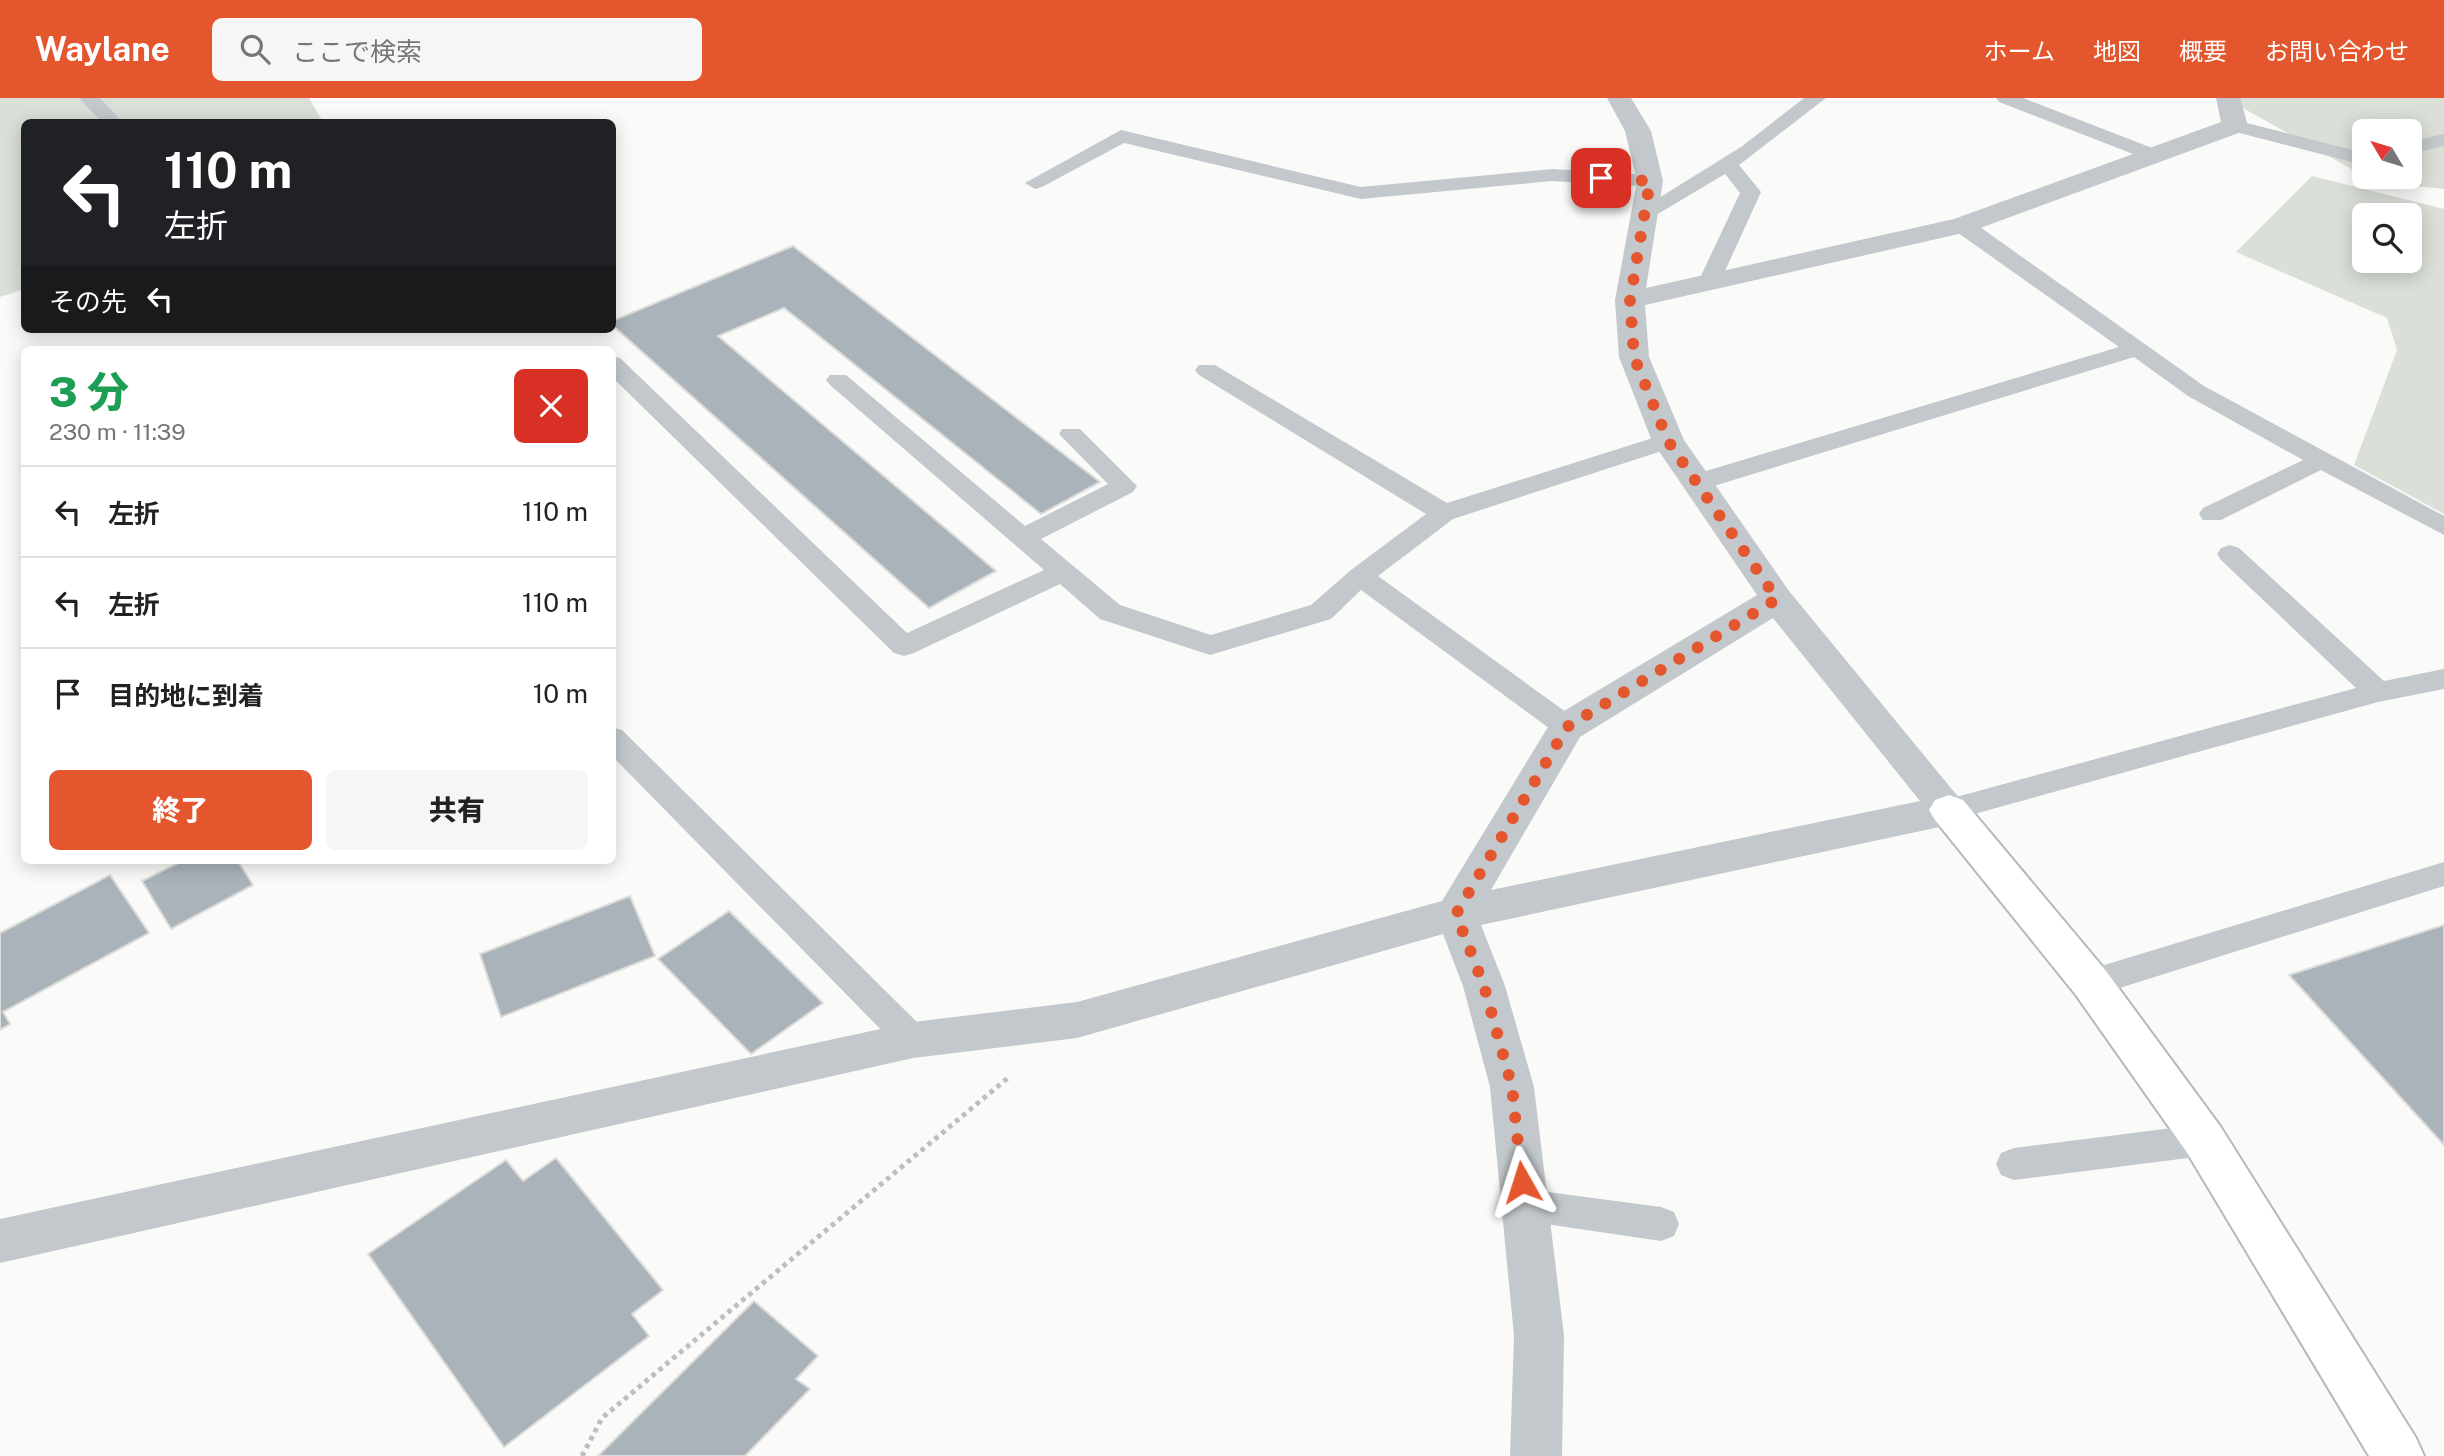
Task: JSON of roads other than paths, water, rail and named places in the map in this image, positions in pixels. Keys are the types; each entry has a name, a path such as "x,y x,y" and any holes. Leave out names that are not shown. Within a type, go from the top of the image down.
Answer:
{"street":[{"path":"1619,98 1638,131 1650,181 1630,300 1634,357 1668,441 1777,599 2091,983 2204,1140 2398,1456"},
{"path":"1630,300 1962,225 2235,125 2228,98"},
{"path":"1456,914 1567,727 1777,599"},
{"path":"0,1241 914,1040 1077,1020 1456,914 1949,810"},
{"path":"1456,914 1484,986 1512,1087 1539,1336 1539,1448 1536,1456"}],"lane":[{"path":"89,98 109,119"},
{"path":"1644,214 1727,164 1816,98"},
{"path":"2006,98 2153,155"},
{"path":"2235,125 2352,156"},
{"path":"1035,183 1121,136 1361,193 1552,175 1650,181"},
{"path":"2422,145 2444,140"},
{"path":"1709,282 1751,191 1727,164"},
{"path":"1962,225 2196,391 2444,527"},
{"path":"1695,482 2137,349"},
{"path":"616,367 905,646 1060,573"},
{"path":"1207,370 1444,513"},
{"path":"838,380 1023,538 1060,573 1110,612 1210,645 1321,612 1360,576 1444,513 1668,441"},
{"path":"1023,538 1124,486 1071,435"},
{"path":"2212,514 2322,460"},
{"path":"2230,554 2378,692"},
{"path":"1360,576 1567,727"},
{"path":"1949,810 2378,692 2444,679"},
{"path":"616,741 914,1040"},
{"path":"2091,983 2444,874"},
{"path":"2014,1164 2204,1140"},
{"path":"1525,1205 1661,1224"}]}
